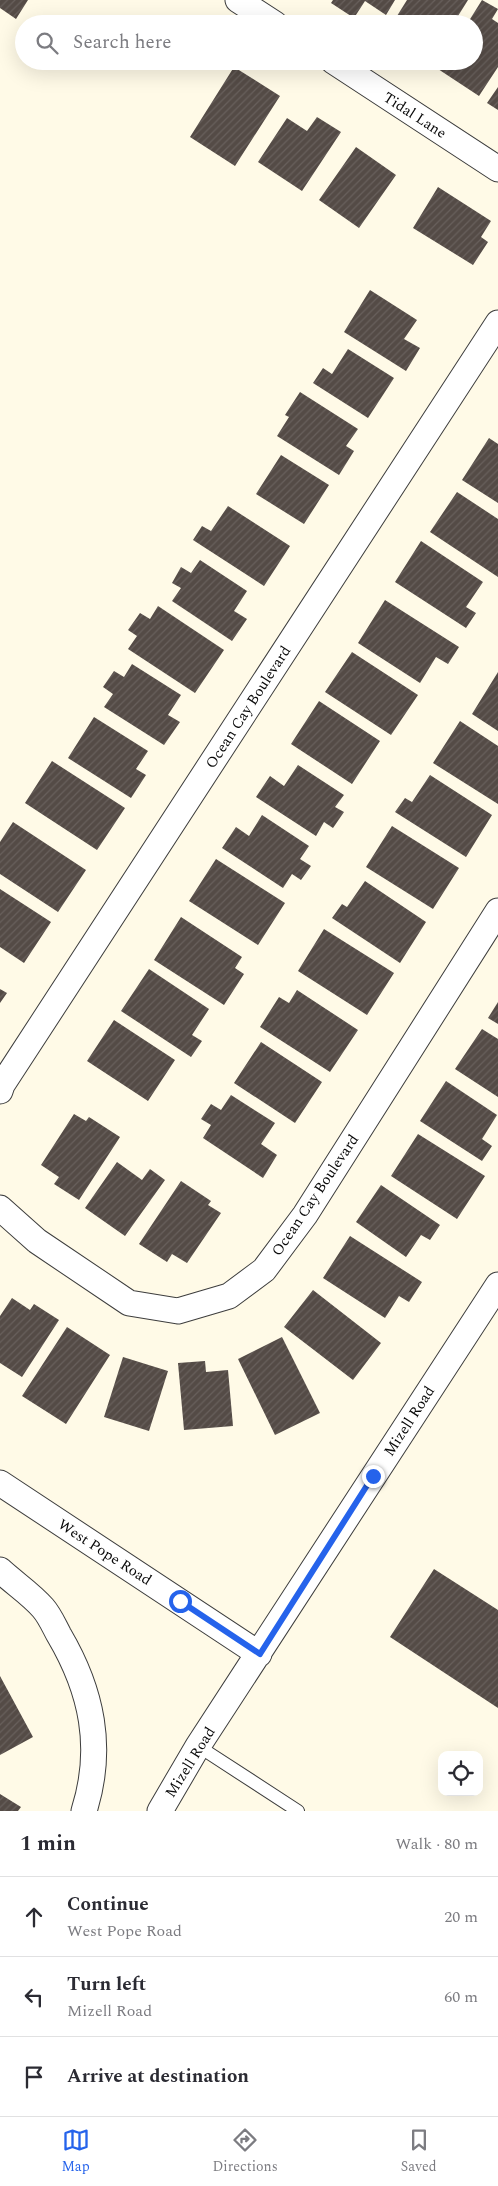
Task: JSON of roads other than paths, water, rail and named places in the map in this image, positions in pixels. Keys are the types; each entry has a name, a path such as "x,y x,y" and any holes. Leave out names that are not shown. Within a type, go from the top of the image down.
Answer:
{"street":[{"path":"238,0 261,15"},
{"name":"Tidal Lane","path":"346,70 498,169"},
{"name":"Ocean Cay Boulevard","path":"0,1091 2,1085 498,323"},
{"name":"Ocean Cay Boulevard","path":"0,1208 37,1241 129,1303 178,1311 229,1296 264,1270 305,1215 498,911"},
{"name":"Mizell Road","path":"160,1811 198,1746 260,1654 498,1284"},
{"name":"West Pope Road","path":"0,1483 260,1654"},
{"path":"0,1570 44,1609 74,1661 90,1709 95,1752 90,1790 84,1811"}],"lane":[{"path":"198,1746 298,1811"}]}
